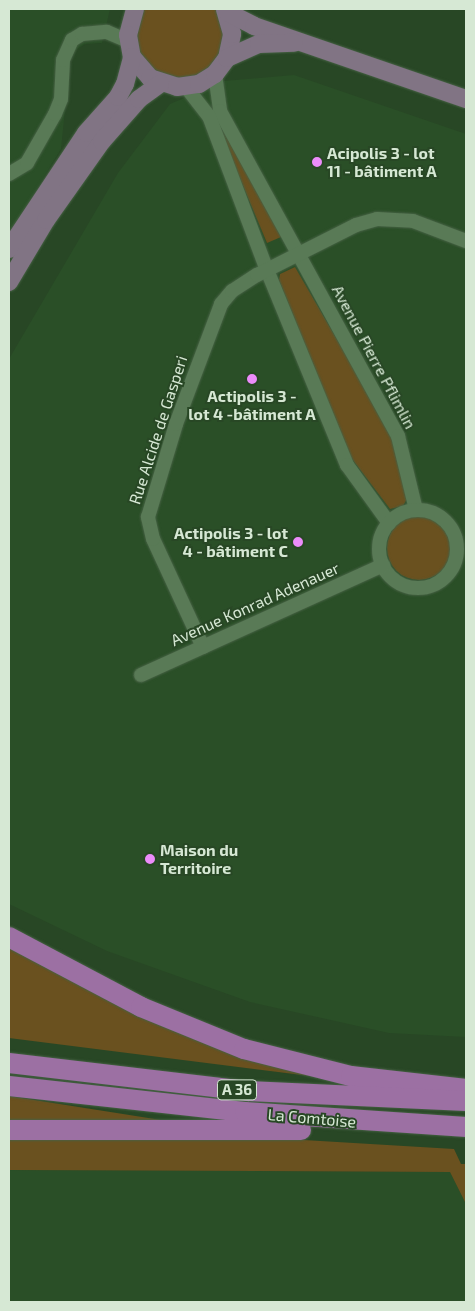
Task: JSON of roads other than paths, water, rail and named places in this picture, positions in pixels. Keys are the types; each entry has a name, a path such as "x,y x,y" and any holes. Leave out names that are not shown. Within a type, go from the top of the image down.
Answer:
{"highway":[{"path":"9,937 141,1007 244,1049 351,1076 466,1089"},
{"name":"La Comtoise","path":"9,1063 248,1091 466,1101"},
{"name":"La Comtoise","path":"9,1086 149,1103 350,1121 466,1127"},
{"path":"9,1130 160,1127 304,1130 350,1121"}],"main road":[{"path":"226,11 254,26 300,43 466,99"},
{"path":"226,11 232,34 227,58"},
{"path":"9,249 86,132 118,97 126,84 132,15"},
{"path":"130,49 145,74 160,84 186,87 199,84 214,74 227,58 259,44 300,43"},
{"path":"9,282 46,220 102,141 139,99 160,84"}],"street":[{"path":"9,174 27,163 54,114 61,99 63,60 72,40 82,34 107,32 132,15"},
{"path":"107,32 130,49"},
{"name":"Avenue Pierre Pflimlin","path":"214,74 220,111 300,253 398,436 416,510"},
{"path":"186,87 210,116 267,270 347,465 389,523"},
{"path":"267,270 356,225 377,219 413,221 466,241"},
{"name":"Rue Alcide de Gasperi","path":"203,647 153,539 148,517 176,424 213,320 232,291 267,270"},
{"path":"416,510 440,516 460,532 450,571 430,586 404,585 395,580 383,565 380,543 389,523 397,516 416,510"},
{"name":"Avenue Konrad Adenauer","path":"141,675 383,565"}],"place":[{"name":"Acipolis 3 - lot 11 - bâtiment A","path":"317,162"},
{"name":"Actipolis 3 - lot 4 -bâtiment A","path":"252,379"},
{"name":"Actipolis 3 - lot 4 - bâtiment C","path":"298,542"},
{"name":"Maison du Territoire","path":"150,859"}]}
